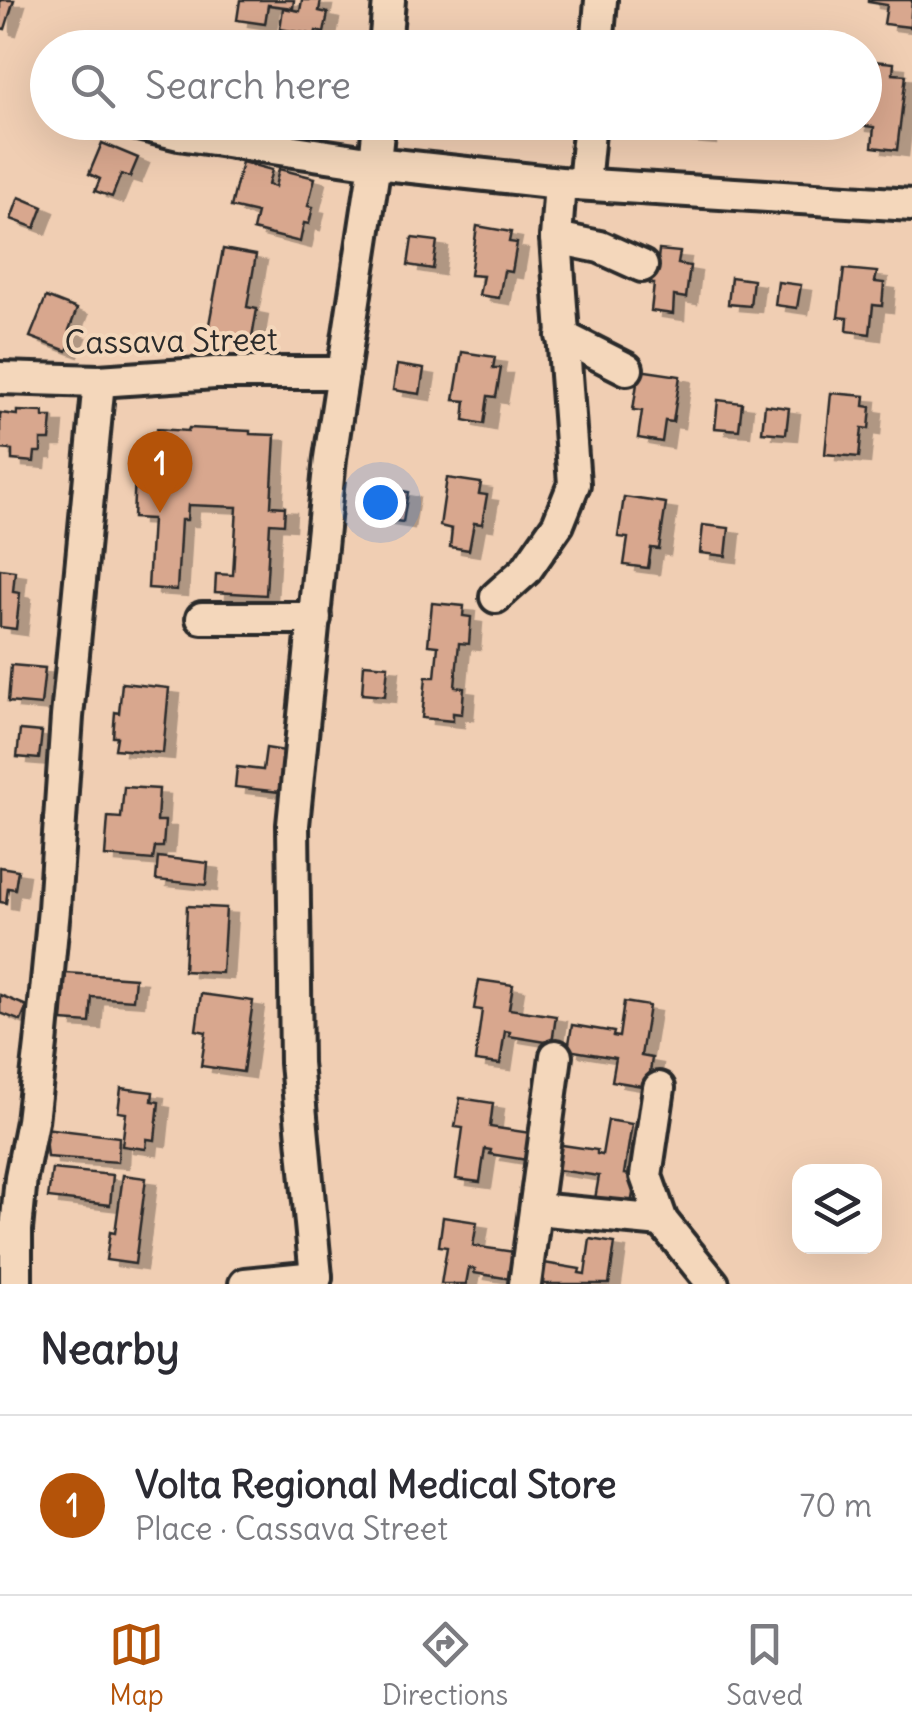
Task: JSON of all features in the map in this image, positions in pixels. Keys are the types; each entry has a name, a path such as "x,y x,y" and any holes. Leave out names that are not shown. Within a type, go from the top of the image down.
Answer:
{"street":[{"path":"386,30 389,0"},
{"path":"598,30 601,0"},
{"path":"218,140 376,164 572,184 912,205"},
{"path":"244,1284 315,1280 296,1063 293,825 330,458 378,140"},
{"path":"496,598 526,570 558,524 574,484 556,238 585,140"},
{"path":"556,238 600,247 642,266"},
{"path":"562,336 627,369"},
{"name":"Cassava Street","path":"0,378 99,380 215,373 343,373"},
{"path":"16,1284 17,1212 42,1025 99,380"},
{"path":"202,618 315,618"},
{"path":"525,1284 556,1056"},
{"path":"659,1088 646,1176 662,1221 714,1284"},
{"path":"536,1209 662,1221"}],"building":[{"path":"0,0 14,0 5,29 0,28"},
{"path":"240,0 294,0 293,8 268,5 265,24 237,20"},
{"path":"302,0 321,0 319,11 328,13 325,30 280,29 283,8 300,11"},
{"path":"868,0 912,0 910,27 884,24 887,5"},
{"path":"882,62 894,63 893,74 906,75 897,150 872,147 873,140 882,140"},
{"path":"102,143 138,158 130,177 121,174 112,197 95,191 100,179 89,174"},
{"path":"242,162 272,170 268,185 275,187 279,169 315,178 308,206 313,207 300,242 253,230 257,213 231,207"},
{"path":"19,197 43,207 35,228 11,219"},
{"path":"477,226 511,232 509,242 517,243 512,272 504,271 499,298 479,295 483,276 470,275"},
{"path":"412,238 437,241 433,269 408,265"},
{"path":"223,249 256,255 247,307 257,309 252,338 208,330"},
{"path":"659,250 680,252 678,264 690,266 686,298 674,296 673,314 651,311 653,258 658,259"},
{"path":"844,269 877,272 875,282 884,283 882,306 873,305 870,334 847,331 848,318 838,317"},
{"path":"731,277 753,280 750,306 728,304"},
{"path":"778,282 801,285 797,308 775,305"},
{"path":"46,297 77,309 69,330 75,332 67,351 30,337"},
{"path":"462,352 495,357 493,368 501,368 496,397 488,396 484,424 464,420 466,401 454,400"},
{"path":"397,365 424,369 420,394 393,390"},
{"path":"639,370 680,376 673,422 665,421 662,442 638,438 642,411 633,410"},
{"path":"831,393 865,396 864,406 871,407 869,429 862,428 859,457 825,454"},
{"path":"718,400 742,403 739,430 715,428"},
{"path":"765,405 789,408 786,434 762,432"},
{"path":"17,411 43,412 43,417 52,417 50,440 41,440 41,452 35,452 34,462 12,460 12,450 0,449 0,413 17,415"},
{"path":"157,429 275,435 271,506 285,507 284,524 270,523 266,595 215,592 216,574 233,575 237,507 188,505 187,520 181,520 177,590 148,588 152,519 133,518 135,474 155,475"},
{"path":"447,478 481,483 479,494 487,495 482,524 474,523 469,550 450,547 452,529 440,526"},
{"path":"381,487 408,492 403,522 376,518"},
{"path":"624,497 666,503 659,549 651,548 648,568 624,565 628,538 618,537"},
{"path":"703,525 729,528 726,556 700,553"},
{"path":"0,569 15,571 13,592 20,593 16,629 0,627"},
{"path":"432,603 464,606 463,616 471,617 469,644 459,643 455,687 464,688 462,714 453,713 453,721 422,718 426,677 435,677 438,646 428,645"},
{"path":"364,664 388,666 385,696 362,694"},
{"path":"11,665 45,668 41,705 8,702"},
{"path":"122,683 169,688 163,753 115,749 115,712 119,713"},
{"path":"20,730 42,732 39,759 17,757"},
{"path":"266,748 285,751 280,792 235,787 237,767 263,770"},
{"path":"124,787 159,789 157,821 165,821 163,847 155,847 153,860 105,856 108,817 121,818"},
{"path":"158,857 208,863 206,885 156,880"},
{"path":"0,867 18,870 15,889 8,888 6,903 0,902"},
{"path":"187,906 226,908 222,973 184,971"},
{"path":"66,973 135,978 133,1000 92,997 90,1023 62,1021"},
{"path":"479,980 513,985 509,1009 556,1016 552,1043 509,1036 510,1032 505,1031 500,1064 475,1061 482,1010 474,1009"},
{"path":"201,994 253,1001 243,1072 201,1066 206,1032 196,1030"},
{"path":"0,995 27,1006 21,1021 0,1013"},
{"path":"624,1002 649,1006 641,1056 652,1058 648,1087 612,1081 616,1058 568,1050 572,1025 614,1032 613,1036 619,1037"},
{"path":"121,1088 153,1092 152,1101 159,1102 155,1140 147,1139 146,1149 122,1146 126,1113 118,1112"},
{"path":"460,1098 493,1103 490,1127 537,1134 533,1161 490,1154 491,1150 485,1149 480,1182 456,1179 463,1128 455,1127"},
{"path":"608,1120 632,1124 624,1174 636,1176 631,1205 595,1199 599,1176 551,1169 555,1144 597,1150 602,1155"},
{"path":"44,1128 119,1137 118,1162 47,1157"},
{"path":"52,1169 113,1175 110,1205 48,1198"},
{"path":"123,1175 146,1178 135,1264 106,1260 110,1232 115,1233"},
{"path":"443,1217 477,1222 473,1246 521,1253 517,1280 474,1273 475,1269 469,1268 466,1284 441,1284 447,1247 439,1246"},
{"path":"590,1239 615,1243 609,1284 535,1284 538,1262 580,1269 579,1273 585,1274"}],"place":[{"name":"Volta Regional Medical Store","path":"160,513"}]}
